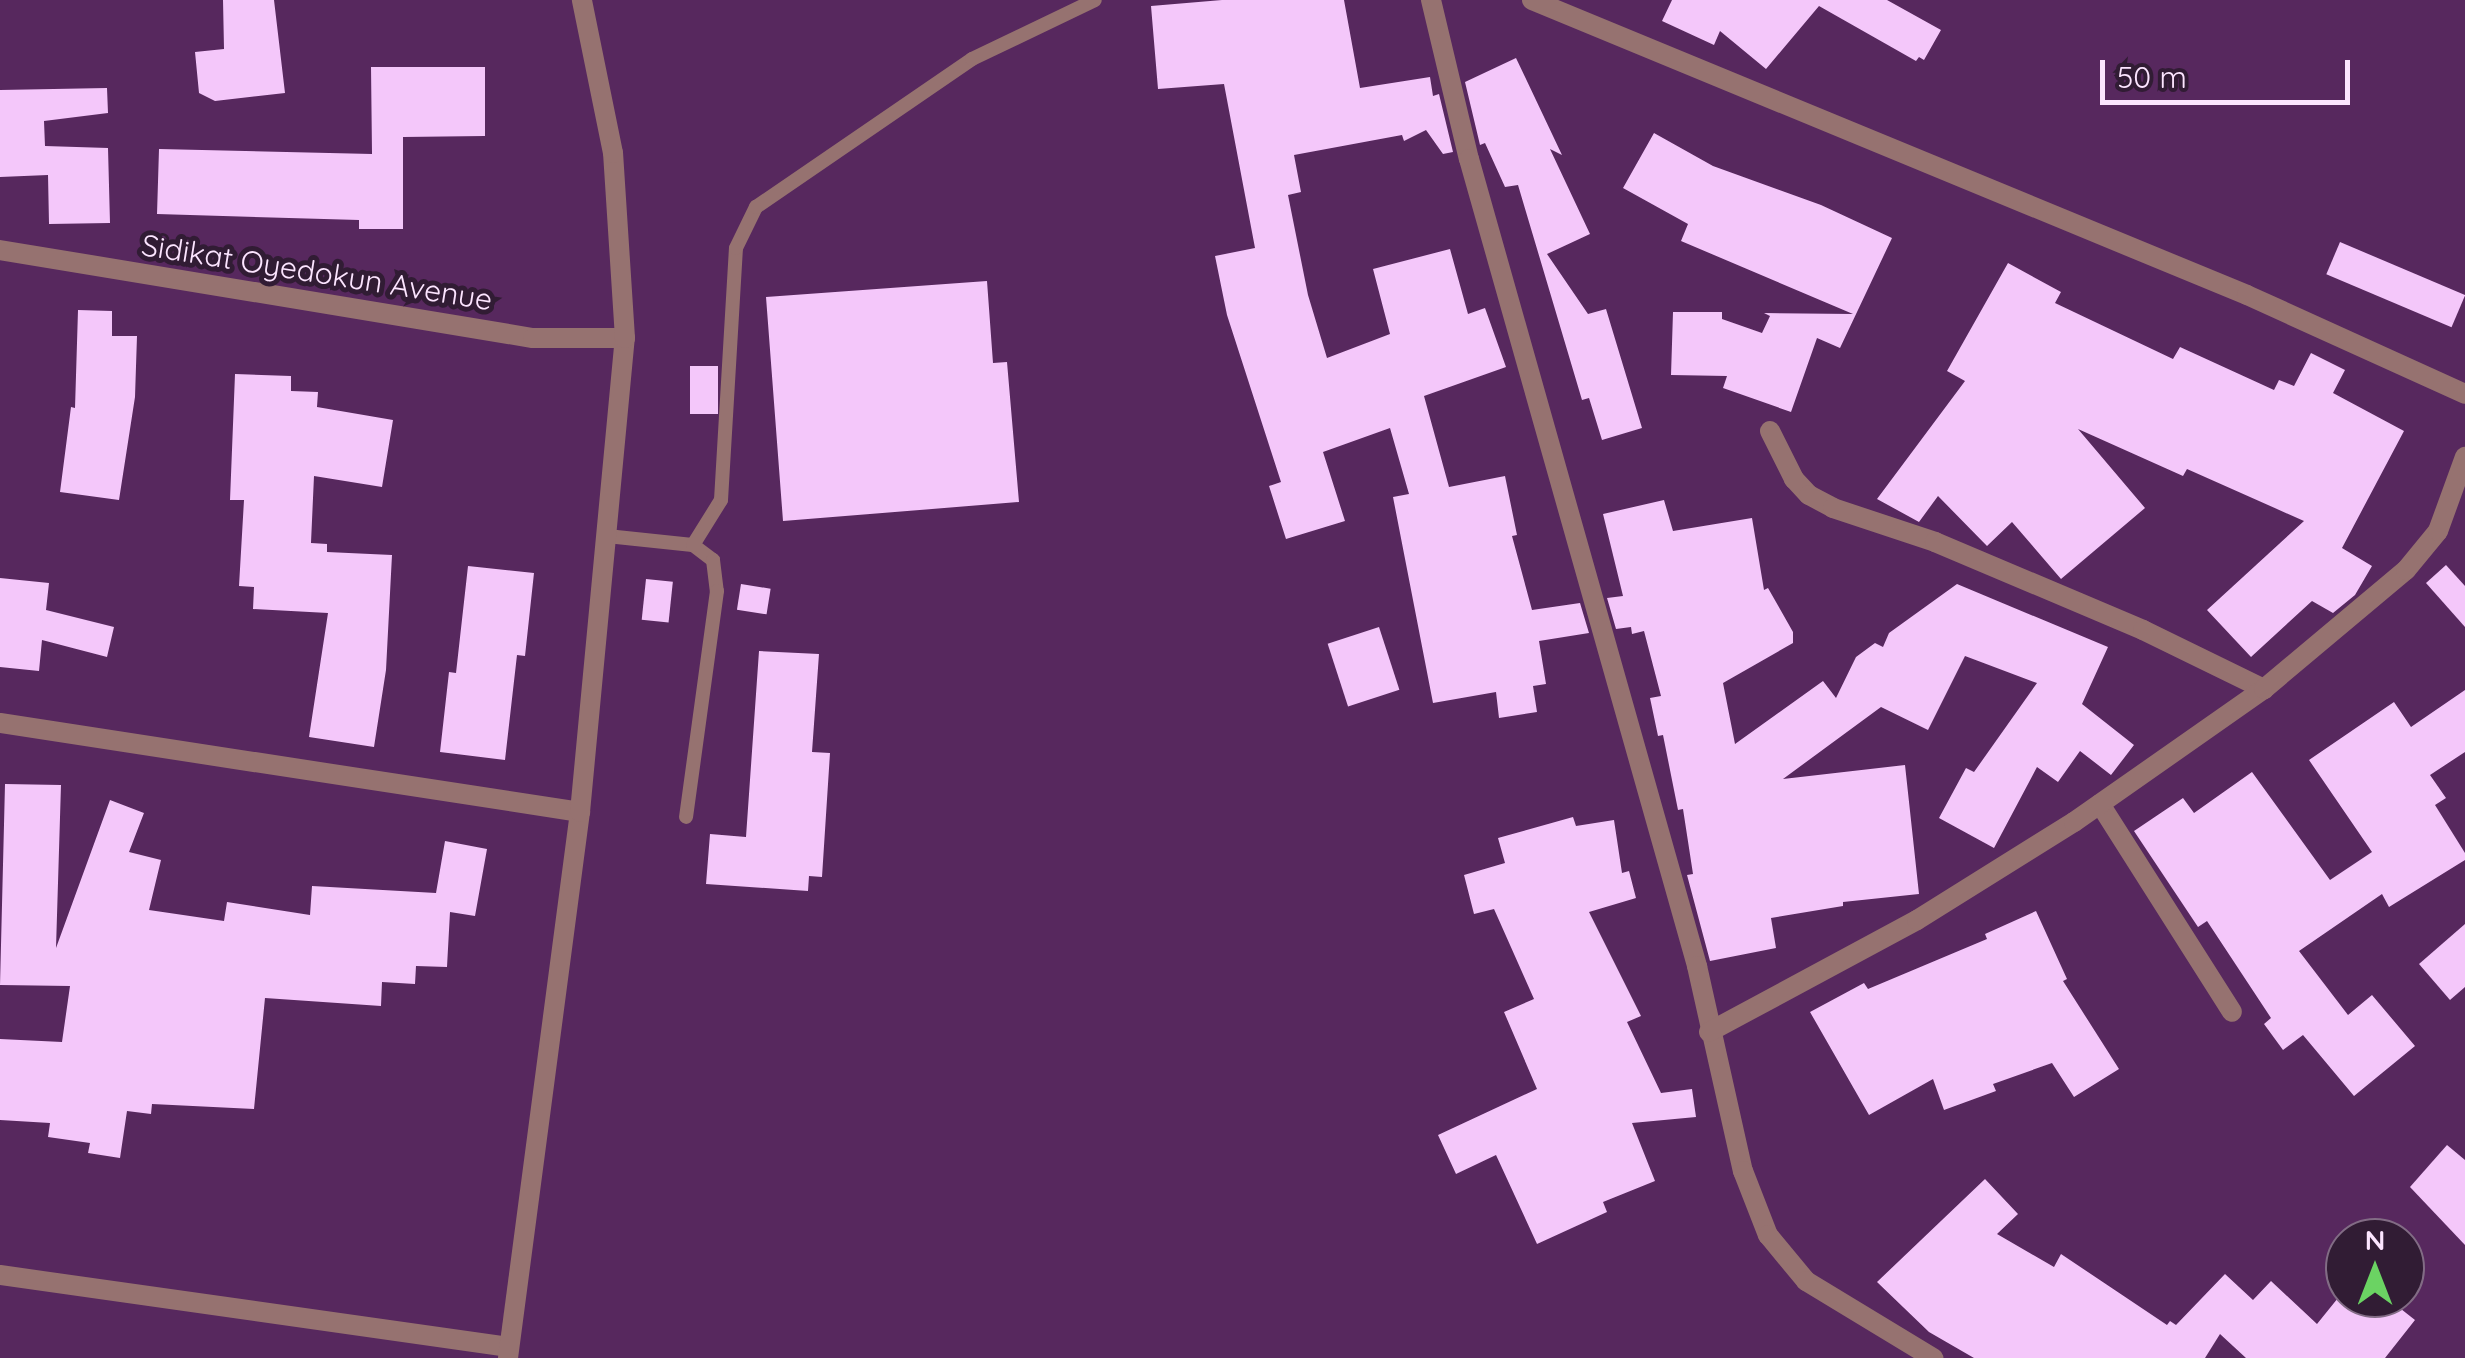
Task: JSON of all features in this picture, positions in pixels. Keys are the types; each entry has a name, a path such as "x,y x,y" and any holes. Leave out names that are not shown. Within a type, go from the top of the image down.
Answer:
{"street":[{"path":"0,1274 508,1353 580,812 625,338 613,153 582,0"},
{"path":"1431,0 1469,159 1697,966 1744,1172 1768,1235 1806,1281 1933,1358"},
{"path":"1532,0 2246,295 2465,394"},
{"name":"Sidikat Oyedokun Avenue","path":"0,250 533,338 625,338"},
{"path":"1770,431 1794,479 1809,495 1834,508 1934,542 2143,630 2264,688"},
{"path":"1709,1032 1917,920 2100,804 2264,688 2406,570 2438,531 2465,457"},
{"path":"0,724 580,812"},
{"path":"2100,804 2232,1012"}],"lane":[{"path":"693,545 721,500 736,248 756,207 972,59 1094,0"},
{"path":"607,536 693,545 712,560 717,590 686,818"}],"building":[{"path":"223,0 274,0 285,93 215,101 199,93 195,52 224,49"},
{"path":"1222,0 1344,0 1360,88 1430,77 1433,96 1439,94 1453,152 1443,154 1426,130 1404,141 1402,135 1294,155 1301,192 1288,195 1308,295 1327,358 1390,334 1373,269 1450,249 1468,314 1485,308 1506,367 1424,396 1449,487 1505,476 1517,535 1512,536 1532,610 1580,603 1589,633 1539,641 1546,684 1533,686 1537,712 1499,718 1496,692 1433,703 1393,497 1409,494 1390,428 1323,452 1345,521 1286,539 1269,486 1281,482 1227,315 1215,256 1255,248 1224,84 1158,89 1151,6"},
{"path":"1672,0 1887,0 1941,30 1924,60 1919,57 1916,61 1819,6 1766,69 1720,31 1714,45 1662,21"},
{"path":"1516,58 1562,155 1550,149 1590,234 1547,254 1588,314 1606,309 1642,428 1602,440 1589,398 1582,400 1518,185 1505,187 1485,143 1480,145 1465,82"},
{"path":"371,67 485,67 485,136 403,137 403,229 359,229 359,220 157,214 159,149 372,154"},
{"path":"107,88 108,113 44,121 45,146 108,148 110,223 49,224 48,175 0,177 0,90"},
{"path":"1654,133 1713,166 1821,205 1892,238 1840,348 1817,338 1791,412 1723,388 1727,376 1671,375 1673,312 1722,312 1722,319 1762,333 1770,316 1764,313 1853,314 1681,241 1688,224 1623,188"},
{"path":"2340,242 2465,295 2452,327 2326,274"},
{"path":"2008,263 2061,292 2055,303 2173,359 2180,347 2274,390 2279,380 2294,386 2311,353 2345,370 2333,393 2404,431 2342,548 2372,566 2355,595 2333,613 2312,601 2251,657 2207,610 2304,521 2187,469 2183,476 2078,429 2145,508 2061,579 2012,522 1987,546 1938,496 1919,522 1877,499 1965,381 1947,371"},
{"path":"987,281 993,363 1007,362 1019,502 783,521 766,297"},
{"path":"78,310 112,311 112,336 137,336 135,397 119,500 60,492 71,407 75,408"},
{"path":"690,366 718,366 718,414 690,414"},
{"path":"235,374 291,376 291,391 318,392 317,407 393,420 382,487 314,476 311,543 327,544 327,552 392,555 386,670 374,747 309,737 328,613 253,609 254,587 239,586 244,500 230,500"},
{"path":"1664,500 1673,531 1752,518 1764,590 1768,588 1793,632 1793,643 1723,683 1735,744 1823,681 1836,698 1856,657 1875,643 1883,647 1889,633 1957,584 2108,647 2082,704 2134,745 2111,775 2080,751 2058,782 2037,767 1994,848 1939,818 1966,768 1974,772 2037,683 1965,656 1928,730 1881,707 1783,779 1905,765 1919,894 1843,902 1843,906 1771,918 1776,948 1710,961 1687,875 1693,874 1683,809 1678,810 1663,735 1658,736 1650,698 1661,696 1644,631 1632,634 1631,627 1616,629 1607,598 1623,596 1603,514"},
{"path":"2446,565 2465,586 2465,627 2426,583"},
{"path":"468,566 534,573 525,656 517,655 505,760 440,752 449,672 456,673"},
{"path":"0,578 49,583 46,610 114,627 107,657 42,640 39,671 0,667"},
{"path":"646,579 673,582 669,623 642,620"},
{"path":"741,584 771,589 767,614 737,610"},
{"path":"1379,627 1399,690 1348,706 1328,644"},
{"path":"759,651 819,654 812,752 830,753 822,877 809,876 808,891 706,884 710,834 746,837"},
{"path":"2465,690 2465,752 2430,775 2446,798 2435,805 2465,853 2465,860 2389,907 2382,894 2299,951 2348,1015 2372,995 2415,1046 2354,1096 2303,1035 2283,1050 2264,1024 2271,1018 2207,921 2198,927 2134,831 2183,798 2194,813 2252,772 2330,880 2372,852 2309,760 2394,702 2411,727"},
{"path":"5,784 61,785 56,948 110,800 144,813 129,852 161,860 149,910 224,921 227,902 310,915 312,886 436,893 445,841 487,849 475,916 450,912 447,967 416,966 415,984 382,982 381,1006 265,998 254,1109 152,1104 151,1114 127,1111 120,1158 88,1153 90,1143 48,1137 50,1123 0,1120 0,1039 62,1042 70,986 0,985"},
{"path":"1573,817 1576,826 1614,820 1622,873 1629,871 1636,898 1589,912 1641,1016 1627,1022 1661,1093 1692,1089 1696,1117 1632,1123 1655,1181 1603,1202 1607,1212 1537,1244 1496,1155 1456,1174 1438,1135 1537,1089 1504,1012 1534,999 1494,909 1474,914 1464,875 1505,863 1498,838"},
{"path":"2036,911 2067,979 2063,981 2119,1069 2074,1097 2052,1063 1993,1084 1996,1091 1944,1110 1933,1079 1869,1115 1810,1012 1864,983 1868,989 1987,939 1985,934"},
{"path":"2465,924 2465,987 2450,1000 2419,964"},
{"path":"2447,1145 2465,1160 2465,1245 2410,1187"},
{"path":"1985,1179 2018,1214 1997,1234 2054,1267 2061,1254 2167,1325 2170,1321 2176,1325 2225,1274 2253,1300 2271,1281 2317,1324 2325,1314 2325,1318 2415,1320 2385,1358 2246,1358 2220,1334 2205,1358 1974,1358 1929,1332 1877,1282"}]}
